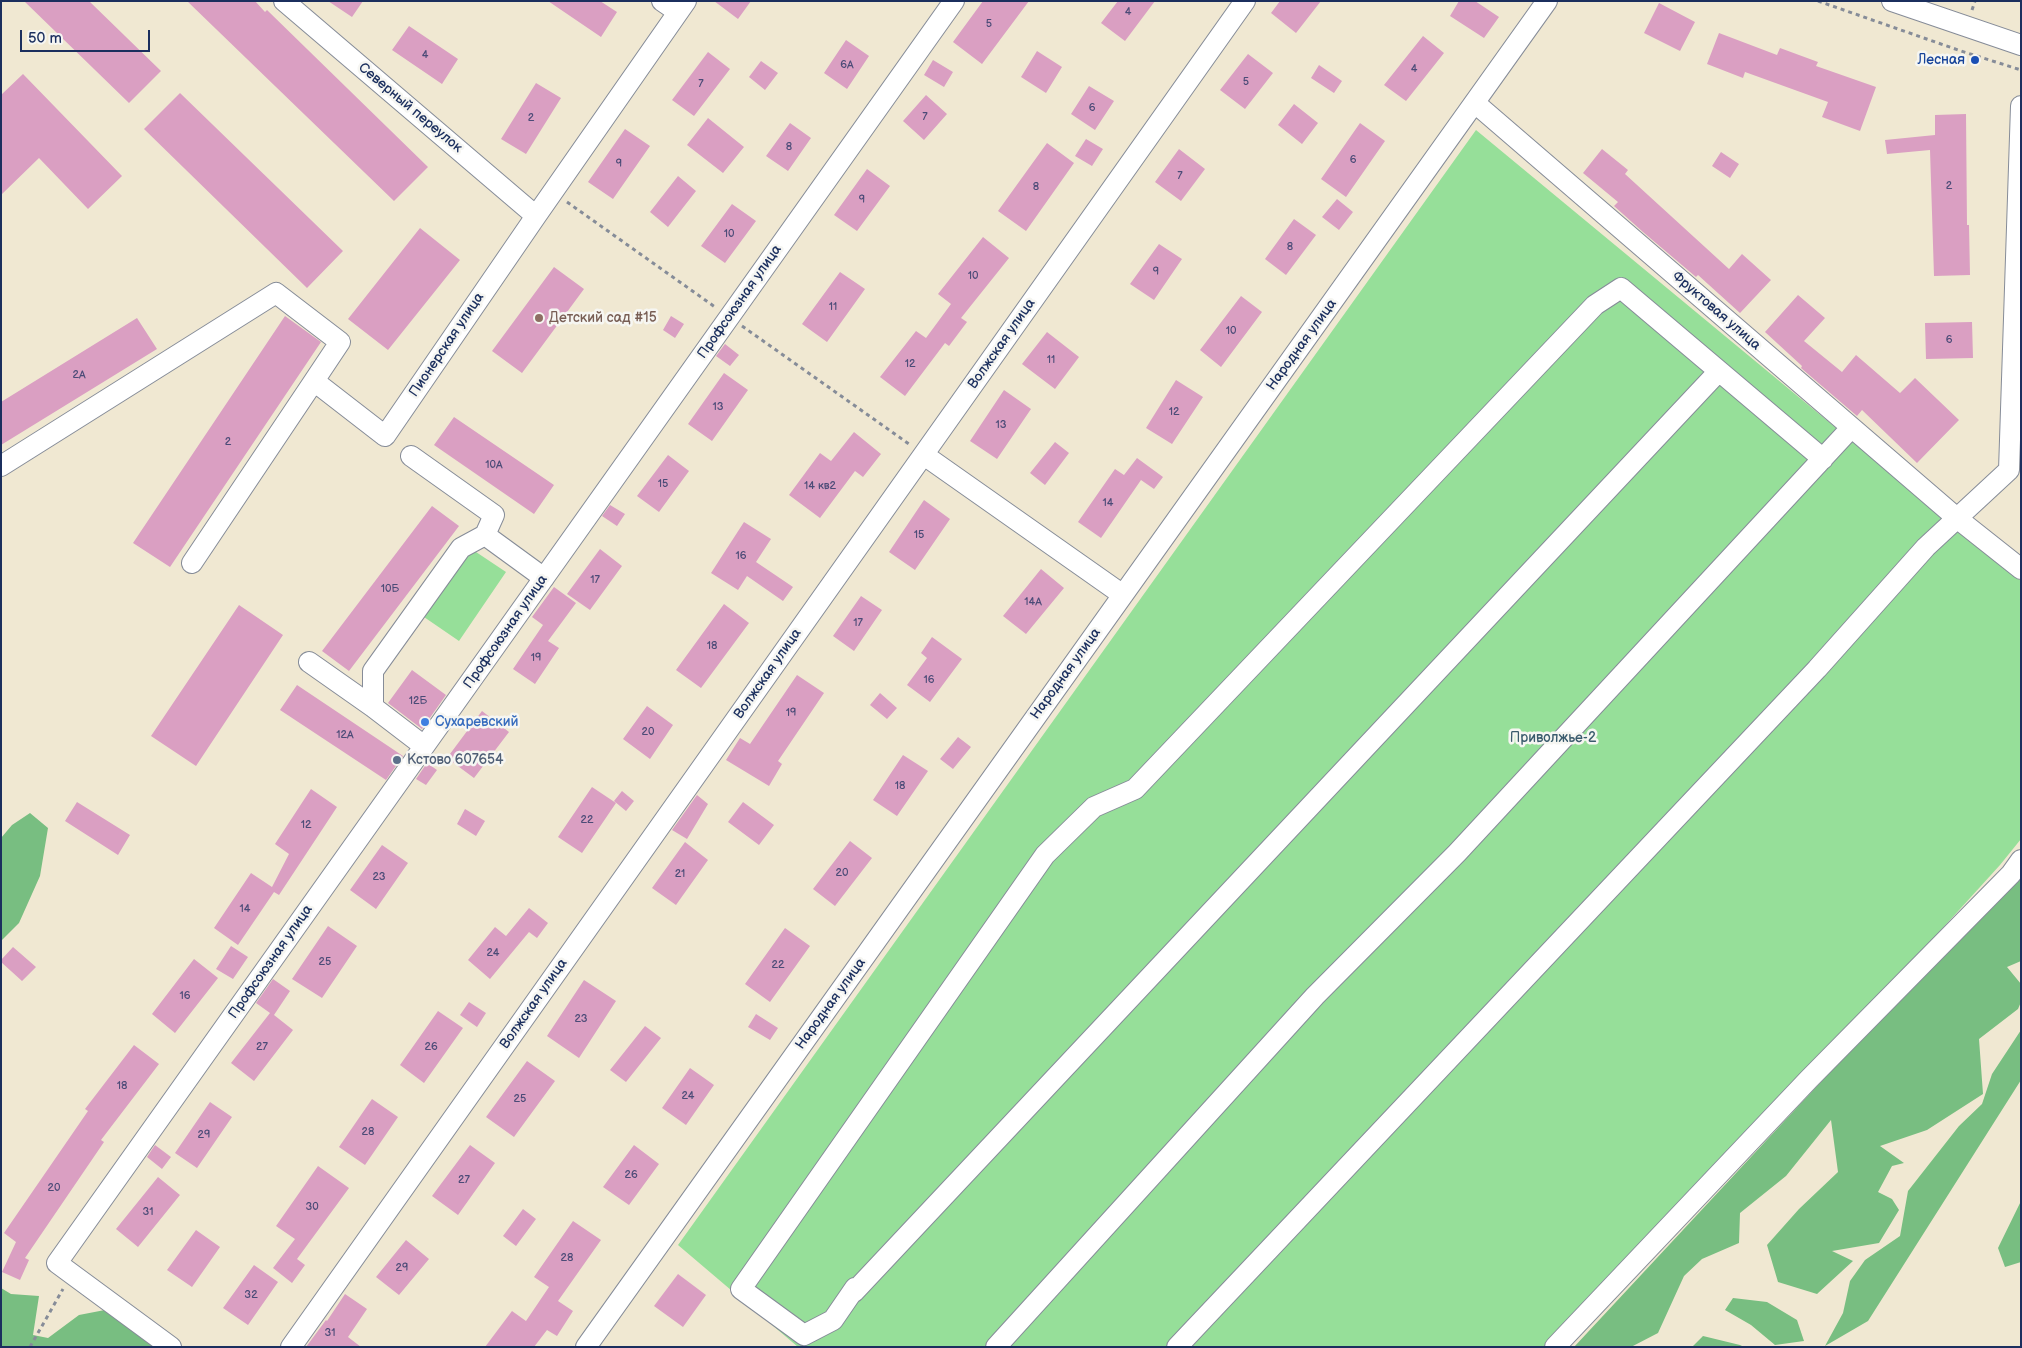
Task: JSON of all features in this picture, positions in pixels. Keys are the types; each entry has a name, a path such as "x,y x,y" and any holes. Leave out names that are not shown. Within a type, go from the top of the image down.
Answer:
{"street":[{"name":"Северный переулок","path":"284,1 536,216"},
{"name":"Профсоюзная улица","path":"65,1268 424,746 954,1"},
{"name":"Волжская улица","path":"291,1347 1245,1"},
{"name":"Народная улица","path":"586,1347 1547,1"},
{"path":"1892,1 2021,45"},
{"name":"Пионерская улица","path":"314,381 385,436 536,216 675,5"},
{"name":"Фруктовая улица","path":"1475,103 1958,519 2021,569"},
{"path":"1177,1347 1817,669 1926,547 2009,470 2021,106"},
{"path":"1718,371 854,1292 854,1288 833,1320 804,1335 741,1289 1044,855 1094,807 1135,789 1595,305 1621,288 1823,459"},
{"path":"1,466 276,293 340,342 192,563"},
{"path":"996,1347 1315,996 1457,853 1852,428"},
{"path":"924,454 1122,595"},
{"path":"373,707 372,671 460,548 485,535 494,515 411,456"},
{"path":"485,535 544,578"},
{"path":"309,662 424,746"},
{"path":"1555,1347 1796,1093 2011,874 2021,860"},
{"path":"65,1268 171,1347"}],"path":[{"path":"1818,1 2021,70"},
{"path":"30,1347 65,1268"}],"green space":[{"name":"Приволжье-2","path":"1476,130 2021,581 2021,839 2000,865 1562,1347 798,1347 678,1245"},
{"path":"470,548 506,572 459,641 424,617"},
{"path":"30,813 48,828 40,876 19,923 1,941 1,838 12,825"},
{"path":"2021,876 2021,961 2007,967 2021,984 2021,1002 2018,1009 1979,1039 1983,1094 1927,1130 1880,1146 1904,1163 1892,1166 1878,1192 1892,1199 1899,1210 1879,1243 1832,1251 1853,1261 1817,1294 1778,1282 1767,1245 1799,1209 1838,1172 1831,1120 1786,1176 1740,1213 1739,1243 1702,1259 1684,1276 1658,1333 1631,1347 1574,1347 1845,1056"},
{"path":"2021,1030 2021,1080 1868,1321 1825,1346 1843,1313 1850,1281 1865,1260 1900,1236 1908,1191 1959,1126 1982,1104 1992,1074"},
{"path":"2021,1201 2021,1262 2005,1267 1998,1248"},
{"path":"1,1288 11,1294 39,1296 33,1335 48,1338 79,1315 110,1309 159,1347 1,1347"},
{"path":"1733,1298 1767,1302 1797,1320 1804,1341 1775,1345 1751,1325 1725,1310"},
{"path":"1703,1336 1740,1345 1744,1347 1692,1347"}],"building":[{"path":"24,1 89,1 161,71 129,103"},
{"path":"187,1 255,1 265,12 267,10 428,167 394,201"},
{"path":"328,1 363,1 352,17"},
{"path":"548,1 600,1 617,12 601,37"},
{"path":"714,1 751,1 738,19"},
{"path":"983,1 1029,1 982,64 953,42"},
{"path":"1118,1 1155,1 1125,41 1101,23"},
{"path":"1280,1 1321,1 1296,33 1271,13"},
{"path":"1459,1 1475,1 1499,17 1484,38 1450,16"},
{"path":"1659,3 1695,22 1680,51 1644,33"},
{"path":"409,26 458,59 442,84 392,50"},
{"path":"1719,33 1777,55 1780,48 1818,62 1816,66 1876,87 1860,131 1822,117 1828,102 1745,72 1743,78 1707,64"},
{"path":"1423,36 1444,53 1406,101 1384,85"},
{"path":"846,40 869,56 847,89 824,73"},
{"path":"1037,51 1062,67 1046,93 1021,77"},
{"path":"708,52 730,69 694,116 672,100"},
{"path":"1248,54 1273,73 1245,109 1220,90"},
{"path":"933,60 953,72 944,87 924,75"},
{"path":"761,61 778,73 765,90 749,77"},
{"path":"1319,65 1342,81 1334,93 1311,78"},
{"path":"23,74 122,176 88,209 39,158 1,195 1,95"},
{"path":"536,83 561,98 526,154 501,139"},
{"path":"1089,86 1114,101 1095,130 1071,114"},
{"path":"180,93 343,251 307,288 144,129"},
{"path":"926,95 947,114 924,140 903,121"},
{"path":"1294,104 1318,123 1302,144 1278,125"},
{"path":"1966,114 1967,225 1969,225 1970,275 1934,276 1930,150 1887,154 1885,140 1935,135 1935,115"},
{"path":"708,118 744,147 723,173 687,145"},
{"path":"790,123 811,138 788,171 766,156"},
{"path":"1360,123 1385,141 1346,197 1321,179"},
{"path":"625,129 650,146 613,199 588,182"},
{"path":"1086,139 1103,149 1092,166 1075,156"},
{"path":"1047,143 1074,163 1026,231 998,211"},
{"path":"1179,149 1205,169 1181,201 1155,182"},
{"path":"1602,149 1628,170 1625,174 1729,269 1742,254 1771,280 1740,313 1698,275 1696,277 1643,232 1614,206 1618,202 1583,173"},
{"path":"1721,152 1739,164 1730,178 1712,166"},
{"path":"867,169 890,186 857,231 834,215"},
{"path":"678,176 696,191 668,227 650,212"},
{"path":"1337,199 1353,212 1339,230 1322,217"},
{"path":"732,204 756,221 725,263 701,246"},
{"path":"1294,219 1316,235 1286,275 1265,259"},
{"path":"420,228 460,260 388,350 348,319"},
{"path":"983,237 1009,258 961,318 967,322 949,346 945,343 905,396 880,377 916,331 926,338 951,304 938,294"},
{"path":"1159,244 1182,259 1154,300 1130,284"},
{"path":"554,267 584,289 522,373 492,351"},
{"path":"840,272 865,289 827,342 802,324"},
{"path":"1798,295 1825,318 1804,341 1842,372 1856,355 1900,393 1915,378 1959,420 1917,463 1862,410 1857,416 1801,368 1802,366 1765,332"},
{"path":"1241,296 1262,312 1221,367 1200,350"},
{"path":"285,316 321,342 170,567 133,543"},
{"path":"671,316 684,324 675,338 663,330"},
{"path":"137,318 157,349 1,445 1,402"},
{"path":"1972,322 1973,358 1926,359 1925,323"},
{"path":"1047,332 1079,357 1055,389 1022,364"},
{"path":"725,344 739,355 730,366 716,356"},
{"path":"724,373 748,390 712,441 688,424"},
{"path":"1176,380 1203,397 1172,444 1146,428"},
{"path":"1004,390 1031,409 997,459 970,441"},
{"path":"454,417 554,485 534,514 434,445"},
{"path":"854,432 881,454 863,477 855,471 820,518 789,495 820,453 831,461"},
{"path":"1055,442 1069,453 1045,485 1030,473"},
{"path":"668,455 689,471 659,512 637,496"},
{"path":"1137,458 1163,477 1154,489 1141,480 1101,538 1078,522 1115,469 1124,475"},
{"path":"924,500 950,519 915,570 889,552"},
{"path":"610,505 625,514 617,526 602,516"},
{"path":"432,506 459,526 349,671 322,651"},
{"path":"744,522 771,539 756,562 793,587 783,601 747,576 738,590 711,573"},
{"path":"600,549 622,566 590,610 567,594"},
{"path":"1041,569 1064,588 1026,634 1003,616"},
{"path":"554,587 576,603 548,641 559,648 535,684 513,669 543,625 532,617"},
{"path":"861,596 882,610 854,651 833,636"},
{"path":"724,604 749,623 701,688 676,670"},
{"path":"239,605 283,635 196,766 151,736"},
{"path":"932,637 962,659 930,702 907,685 927,658 921,653"},
{"path":"412,670 446,695 422,729 388,703"},
{"path":"797,675 824,693 778,761 782,764 769,786 726,760 740,738 750,744"},
{"path":"297,685 403,756 386,780 280,710"},
{"path":"880,693 897,708 887,719 870,705"},
{"path":"647,706 673,725 650,759 623,739"},
{"path":"482,711 509,732 474,778 447,758"},
{"path":"958,737 971,747 953,769 940,759"},
{"path":"903,755 928,771 897,816 873,800"},
{"path":"427,763 437,770 426,785 416,779"},
{"path":"592,787 616,803 582,853 558,837"},
{"path":"311,789 337,807 279,895 274,892 238,945 214,928 251,873 272,887 289,854 275,844"},
{"path":"622,791 634,801 626,811 614,801"},
{"path":"697,795 708,804 687,839 672,830"},
{"path":"77,802 130,835 118,855 65,821"},
{"path":"743,802 774,825 759,845 728,822"},
{"path":"465,809 485,821 476,836 457,824"},
{"path":"850,841 872,858 835,906 813,889"},
{"path":"685,842 708,860 676,905 652,888"},
{"path":"382,845 408,863 376,909 350,890"},
{"path":"529,908 548,923 537,938 529,932 490,979 468,960 495,927 506,936"},
{"path":"328,926 357,946 322,998 292,979"},
{"path":"785,928 810,946 770,1002 745,984"},
{"path":"231,946 248,957 233,979 216,969"},
{"path":"13,947 36,967 22,981 1,962"},
{"path":"194,959 218,978 175,1033 152,1014"},
{"path":"273,979 290,991 274,1015 293,1030 254,1081 231,1063 270,1013 256,1003"},
{"path":"584,980 616,1001 579,1058 547,1036"},
{"path":"469,1002 486,1013 477,1027 460,1015"},
{"path":"438,1011 463,1028 424,1083 400,1065"},
{"path":"756,1014 778,1028 770,1040 748,1027"},
{"path":"645,1026 661,1038 626,1082 610,1070"},
{"path":"134,1045 159,1064 101,1140 104,1142 25,1258 29,1260 20,1280 2,1272 16,1242 4,1233 88,1111 85,1109"},
{"path":"527,1061 555,1081 514,1137 486,1117"},
{"path":"690,1068 714,1085 686,1125 662,1108"},
{"path":"372,1099 398,1117 365,1165 339,1147"},
{"path":"210,1102 232,1117 197,1168 175,1153"},
{"path":"155,1145 171,1157 162,1169 147,1157"},
{"path":"470,1145 495,1163 458,1215 432,1196"},
{"path":"634,1145 659,1164 629,1205 603,1187"},
{"path":"318,1166 349,1188 297,1259 305,1265 292,1283 273,1268 295,1239 276,1226"},
{"path":"158,1177 180,1195 138,1247 116,1229"},
{"path":"523,1209 536,1219 516,1246 503,1236"},
{"path":"573,1221 601,1240 558,1301 573,1311 557,1336 547,1330 534,1347 485,1347 512,1311 526,1321 549,1287 534,1277"},
{"path":"196,1230 220,1247 192,1287 167,1270"},
{"path":"406,1240 429,1259 399,1295 376,1277"},
{"path":"254,1265 278,1282 248,1325 223,1308"},
{"path":"678,1274 706,1295 683,1327 654,1306"},
{"path":"345,1294 367,1309 348,1337 361,1347 306,1347 327,1321"}],"place":[{"name":"Лесная","path":"1975,60"},
{"name":"Детский сад #15","path":"539,318"},
{"name":"Сухаревский","path":"425,722"},
{"name":"Кстово 607654","path":"397,760"}]}
